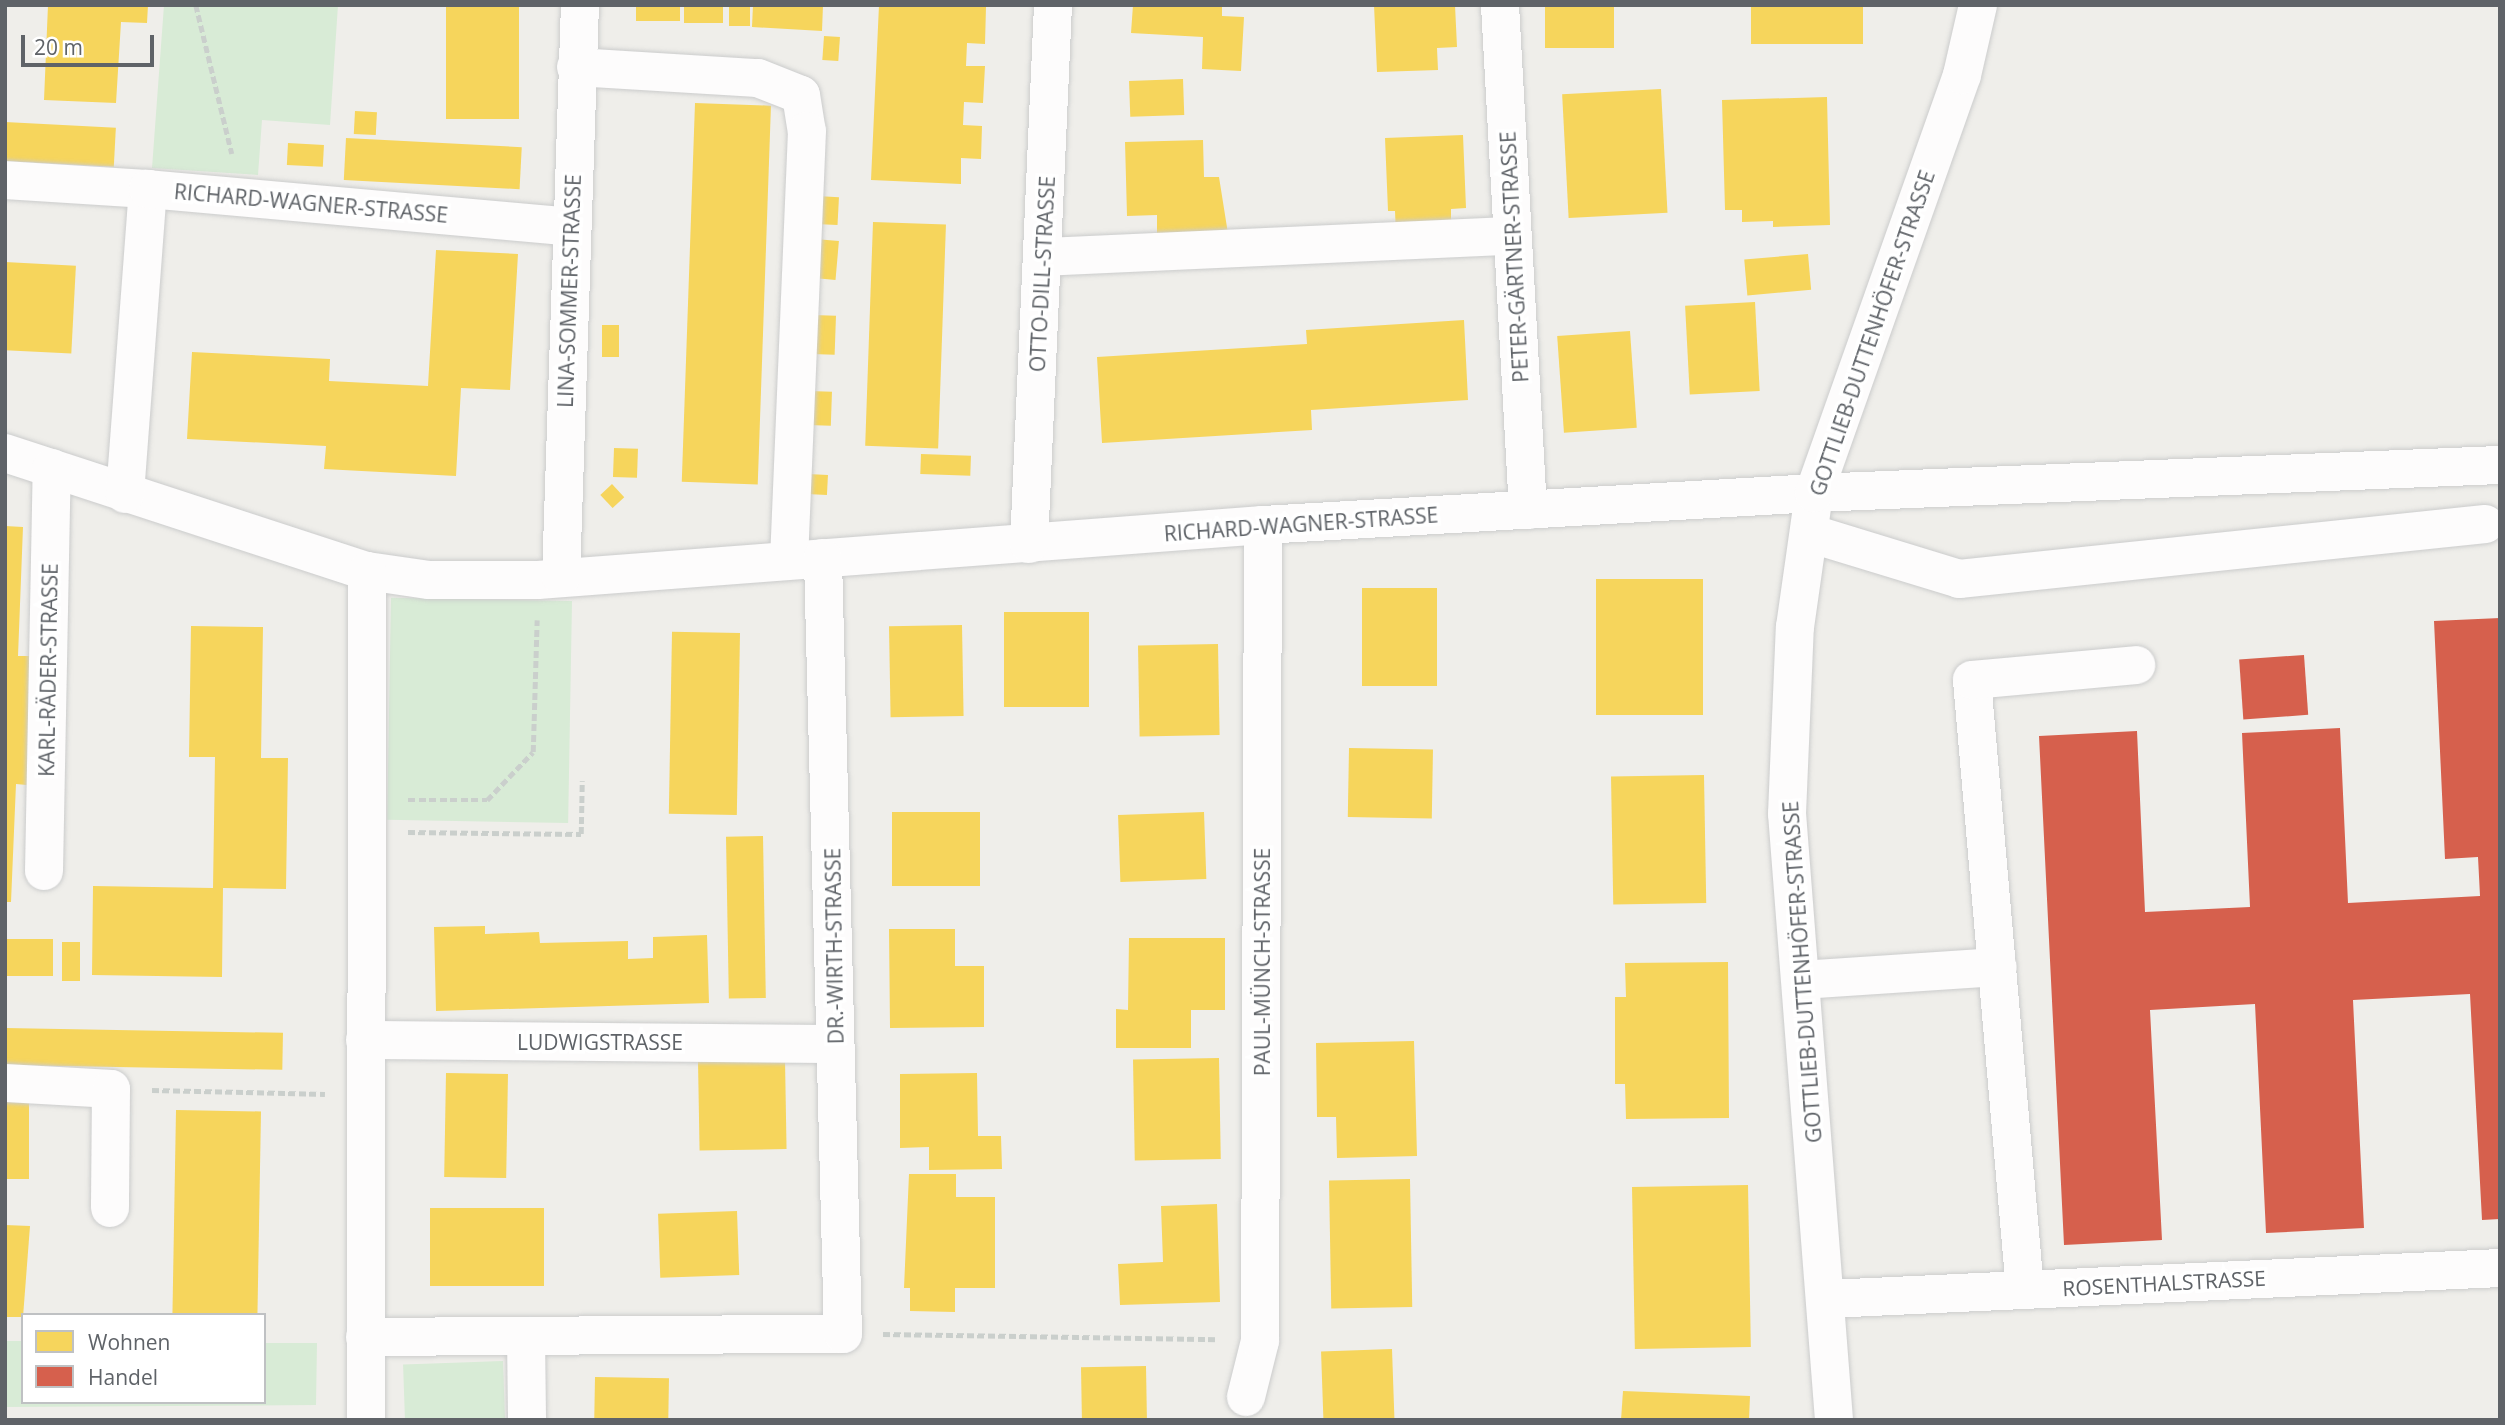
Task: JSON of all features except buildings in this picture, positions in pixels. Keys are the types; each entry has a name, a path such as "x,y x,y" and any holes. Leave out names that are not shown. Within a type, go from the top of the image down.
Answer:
{"street":[{"name":"LINA-SOMMER-STRASSE","path":"549,579 580,5"},
{"name":"OTTO-DILL-STRASSE","path":"1029,544 1044,257 1053,5"},
{"name":"PETER-GÄRTNER-STRASSE","path":"1500,5 1528,510"},
{"name":"GOTTLIEB-DUTTENHÖFER-STRASSE","path":"1835,1420 1828,1298 1787,814 1795,628 1814,493 1962,75 1978,5"},
{"path":"576,67 758,78 801,95 807,131 806,558"},
{"path":"5,180 148,189"},
{"name":"RICHARD-WAGNER-STRASSE","path":"125,494 148,189 570,227"},
{"path":"1044,257 1513,236"},
{"name":"RICHARD-WAGNER-STRASSE","path":"5,453 125,494 367,570 429,580 549,579 1263,525 1814,493 2500,465"},
{"name":"KARL-RÄDER-STRASSE","path":"44,871 52,468"},
{"path":"1809,533 1959,579 2485,524"},
{"name":"PAUL-MÜNCH-STRASSE","path":"1246,1396 1260,1341 1263,525"},
{"name":"DR.-WIRTH-STRASSE","path":"806,558 835,1044 843,1334"},
{"path":"366,1420 364,1096 367,570"},
{"path":"2025,1290 1972,680 2136,665"},
{"path":"1801,980 1998,967"},
{"name":"LUDWIGSTRASSE","path":"365,1040 835,1044"},
{"path":"5,1083 111,1089 110,1208"},
{"name":"ROSENTHALSTRASSE","path":"1828,1298 2500,1268"},
{"path":"365,1337 843,1334"},
{"path":"526,1336 527,1420"}],"path":[{"path":"197,5 242,197"},
{"path":"365,816 487,800 533,752 549,579"},
{"path":"365,816 581,834 582,781"},
{"path":"111,1089 364,1096"},
{"path":"843,1334 1260,1341"}],"green space":[{"path":"164,5 338,5 330,125 262,120 258,175 152,168"},
{"path":"391,598 572,601 568,823 387,820"},
{"path":"5,1341 21,1341 21,1404 266,1404 266,1343 317,1343 316,1405 5,1407"},
{"path":"503,1361 505,1420 405,1420 403,1364"}]}
